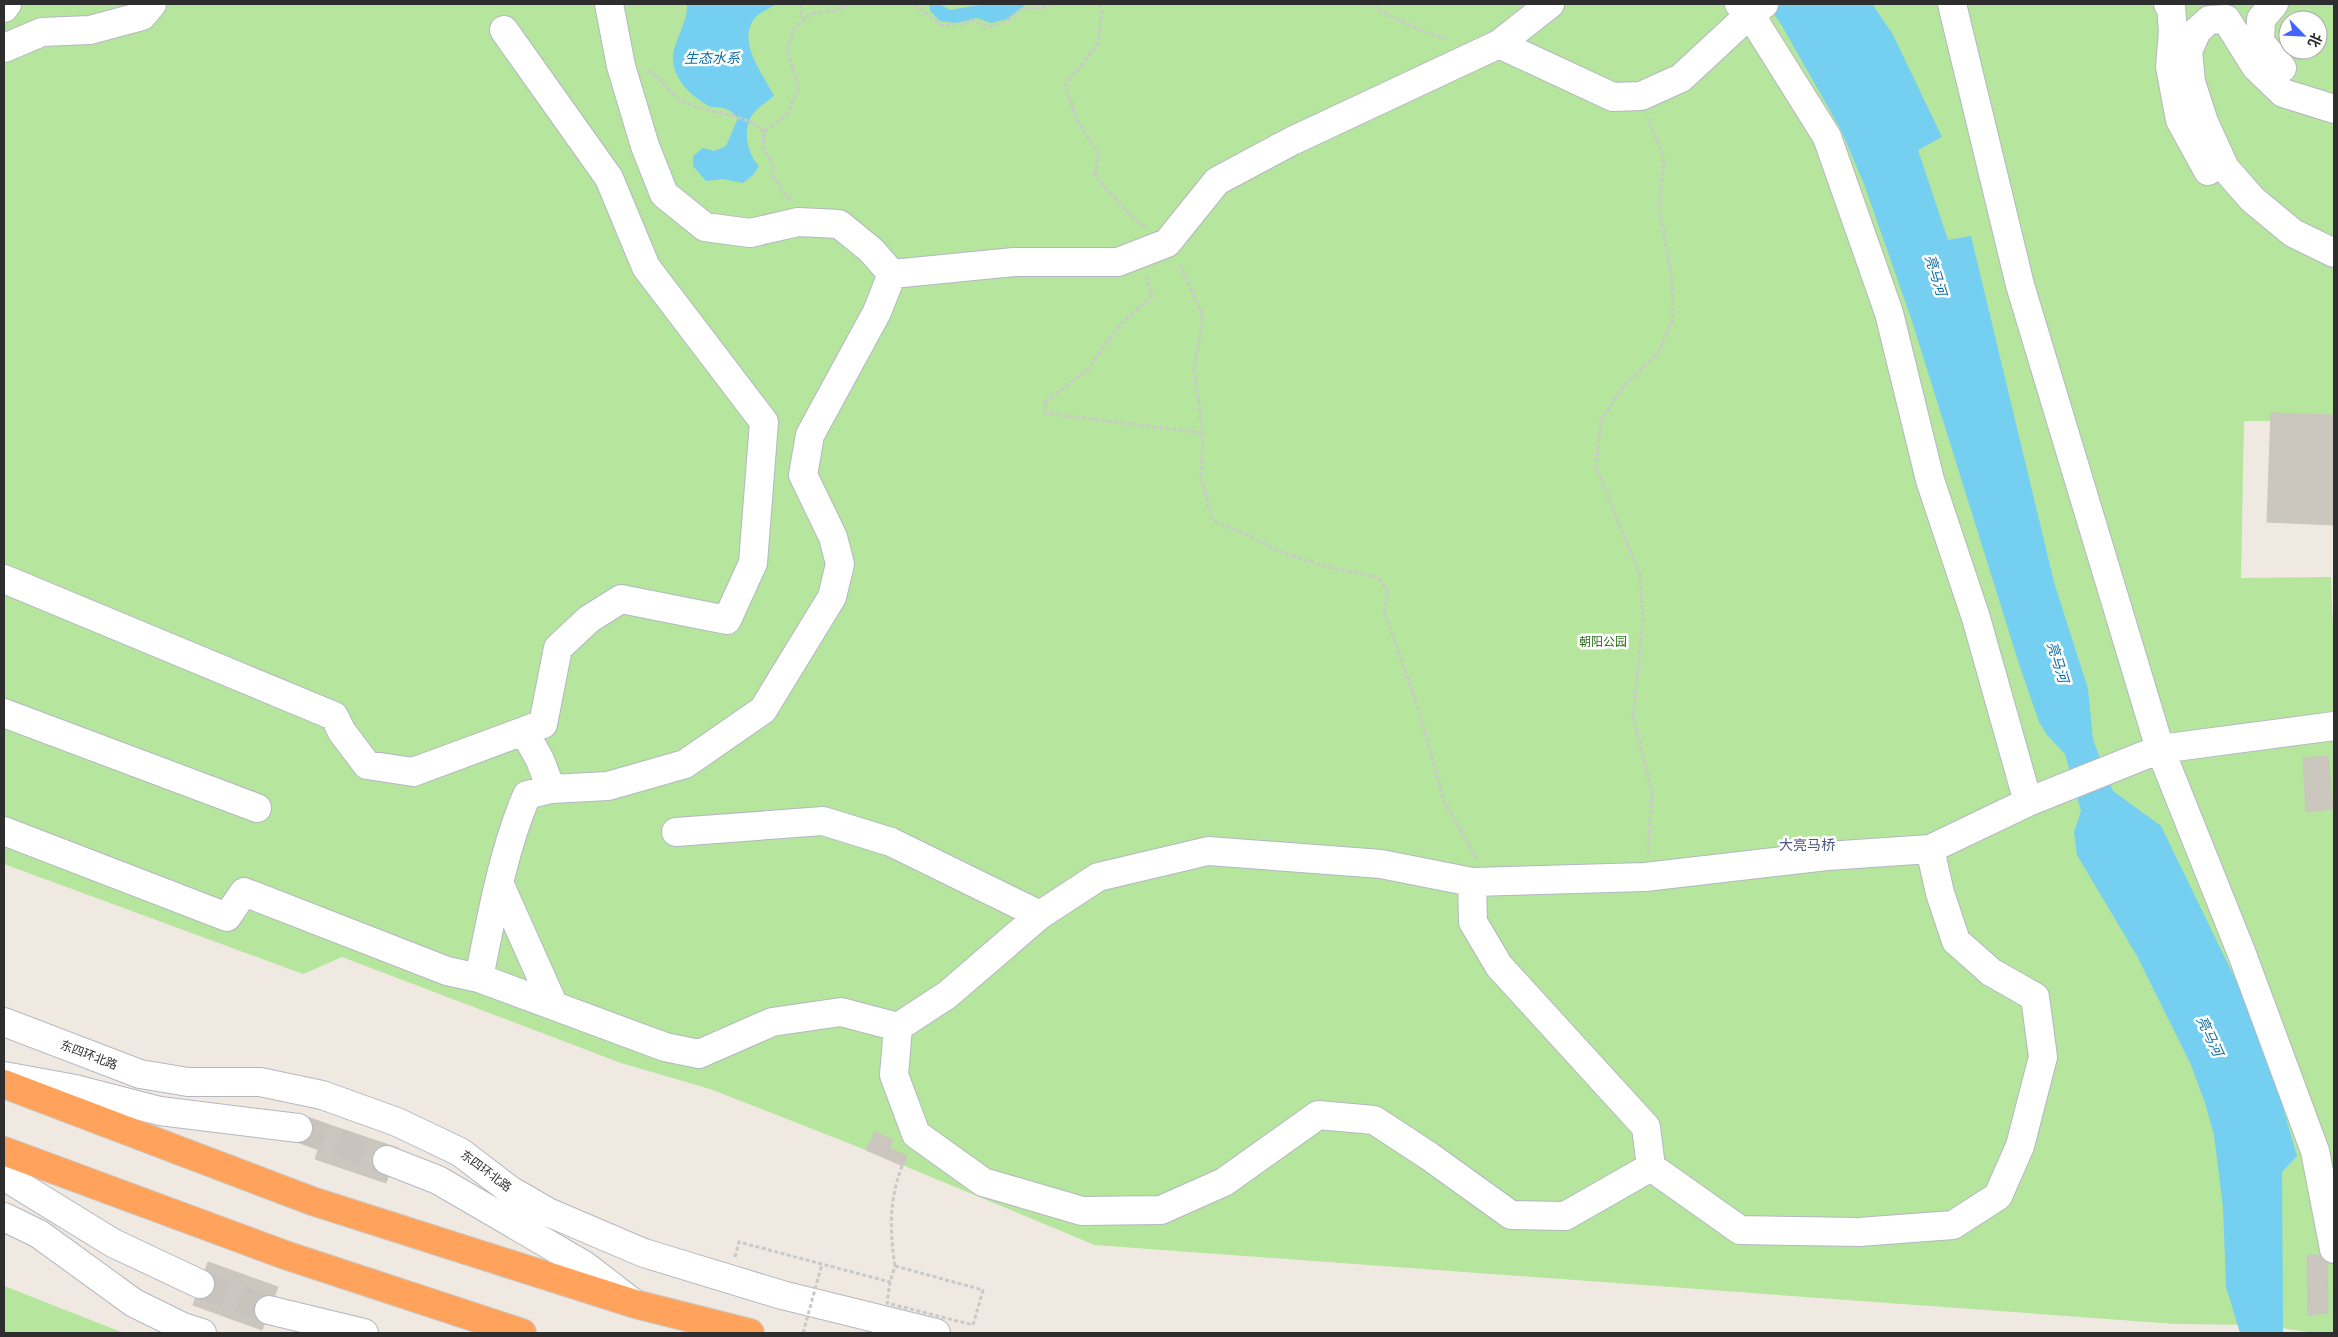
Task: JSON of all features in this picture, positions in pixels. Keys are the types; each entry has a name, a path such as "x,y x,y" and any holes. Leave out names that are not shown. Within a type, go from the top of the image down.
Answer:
{"highway":[{"path":"4,1084 312,1201 635,1304 750,1333"},
{"path":"4,1151 285,1255 522,1333"}],"street":[{"path":"4,8 7,4"},
{"path":"4,48 42,32 90,30 142,16 152,4"},
{"path":"609,4 621,66 645,146 664,194 705,227 750,233 798,222 839,224 871,250 892,274"},
{"path":"892,274 1014,262 1118,262 1166,243 1217,181 1292,141 1499,44 1550,4"},
{"path":"1952,4 2020,285 2160,749 2242,954 2315,1151 2334,1249"},
{"path":"2168,4 2171,7 2173,30 2170,67 2180,120 2214,182 2241,209 2286,248 2334,273"},
{"path":"2274,4 2262,19 2260,42 2287,75 2334,93"},
{"path":"1499,44 1613,97 1641,96 1681,78 1751,7 1827,137 1889,313 1930,480 1976,618 2028,802"},
{"path":"2334,109 2283,93 2256,67 2226,19 2209,20 2197,31 2188,51 2190,82 2204,122 2226,168 2252,198 2293,233 2334,253"},
{"path":"4,579 334,716 342,732 367,765 413,772 543,724 558,648 589,619 622,599 727,620 754,563 764,422 646,267 609,178 504,30"},
{"path":"479,978 518,815 527,795 551,789 608,786 686,764 763,710 832,597 840,564 833,537 803,475 810,435 877,312 892,274"},
{"path":"4,713 258,808"},
{"path":"4,832 227,917 244,892 447,971 479,978 664,1047 699,1054 772,1022 840,1012 898,1027 948,995 1040,915 1098,877 1208,851 1381,864 1472,882 1645,877 1827,856 1930,849 2028,802 2160,749 2334,726"},
{"path":"524,731 540,760 551,789"},
{"path":"676,832 823,821 891,842 1040,915"},
{"path":"1472,882 1473,922 1499,966 1646,1127 1651,1167 1740,1230 1859,1232 1953,1225 1998,1196 2020,1146 2043,1057 2035,997 1992,972 1956,941 1940,893 1930,849"},
{"path":"500,885 554,1006"},
{"name":"东四环北路","path":"4,1022 140,1074 188,1082 260,1082 322,1095 397,1122 460,1152 510,1190 540,1208 644,1253 782,1295 936,1333"},
{"path":"898,1027 894,1075 916,1134 983,1182 1082,1211 1161,1210 1224,1182 1318,1115 1374,1120 1429,1156 1511,1215 1565,1216 1651,1167"},
{"path":"4,1076 75,1089 160,1111 298,1128"},
{"path":"387,1160 438,1180 584,1265 635,1304"},
{"path":"4,1176 113,1243 200,1284"},
{"path":"4,1217 39,1234 134,1303 183,1327 202,1333"},
{"path":"269,1310 364,1333"}],"path":[{"path":"800,4 803,22"},
{"path":"764,132 787,114 799,89 786,50 794,29 810,14 832,11 853,4"},
{"path":"914,4 941,26 964,24 972,20 989,27 1007,21 1021,10 1048,7 1051,4"},
{"path":"1375,4 1378,10 1422,31 1459,42"},
{"path":"621,66 651,72 677,97 702,109 756,123 764,132 763,148 773,165 772,176 790,200 798,222"},
{"path":"1641,96 1664,160 1658,208 1672,279 1673,319 1658,353 1624,386 1601,420 1596,467 1640,575 1644,620 1633,717 1652,793 1645,877"},
{"path":"1139,254 1152,296 1120,325 1087,370 1045,402 1045,413 1202,433"},
{"path":"1213,521 1246,534 1278,551 1327,567 1377,577 1388,590 1384,610 1418,708 1444,801 1477,857 1472,882"},
{"path":"896,1266 983,1290 973,1325 887,1303 890,1282 896,1266 891,1239 890,1213 902,1166 916,1134"},
{"path":"739,1242 890,1282"},
{"path":"803,1333 822,1264"}],"green space":[{"name":"朝阳公园","path":"4,4 2334,4 2334,421 2244,421 2241,578 2331,577 2334,652 2334,1333 2315,1333 2260,1325 2176,1324 1095,1245 866,1150 710,1089 621,1063 342,957 303,974 4,864"},
{"path":"4,1286 124,1333 4,1333"}],"water":[{"name":"生态水系","path":"687,4 777,4 754,19 748,38 758,68 774,96 756,110 749,121 747,132 748,145 752,156 759,166 753,175 743,183 723,179 706,181 693,166 693,156 703,148 714,151 726,146 738,118 724,108 707,105 689,91 679,79 673,64 673,56 686,17"},
{"path":"929,4 939,4 951,10 984,5 1040,4 1025,5 1007,19 991,23 977,18 956,23 940,21 930,11"},
{"name":"亮马河","path":"1767,4 1872,4 1892,33 1942,137 1918,150 1948,240 1971,236 2054,582 2088,689 2093,740 2113,791 2161,826 2261,1032 2297,1156 2282,1172 2283,1333 2240,1333 2226,1287 2223,1207 2214,1135 2205,1103 2191,1065 2137,956 2077,855 2074,832 2081,811 2065,754 2047,735 2039,722 2019,664 1911,318 1864,184 1841,130 1782,26"}],"building":[{"path":"2271,413 2334,415 2334,525 2267,522"},
{"path":"2328,756 2333,809 2306,812 2303,758"},
{"path":"327,1124 398,1148 386,1183 315,1159"},
{"path":"875,1132 893,1140 889,1148 907,1156 903,1166 866,1150"},
{"path":"2307,1255 2327,1255 2328,1313 2308,1315"},
{"path":"208,1262 278,1287 262,1330 193,1305"}],"tunnel":[{"path":"298,1128 387,1160"},
{"path":"200,1284 269,1310"}],"district":[{"name":"大亮马桥","path":"1807,845"}]}
